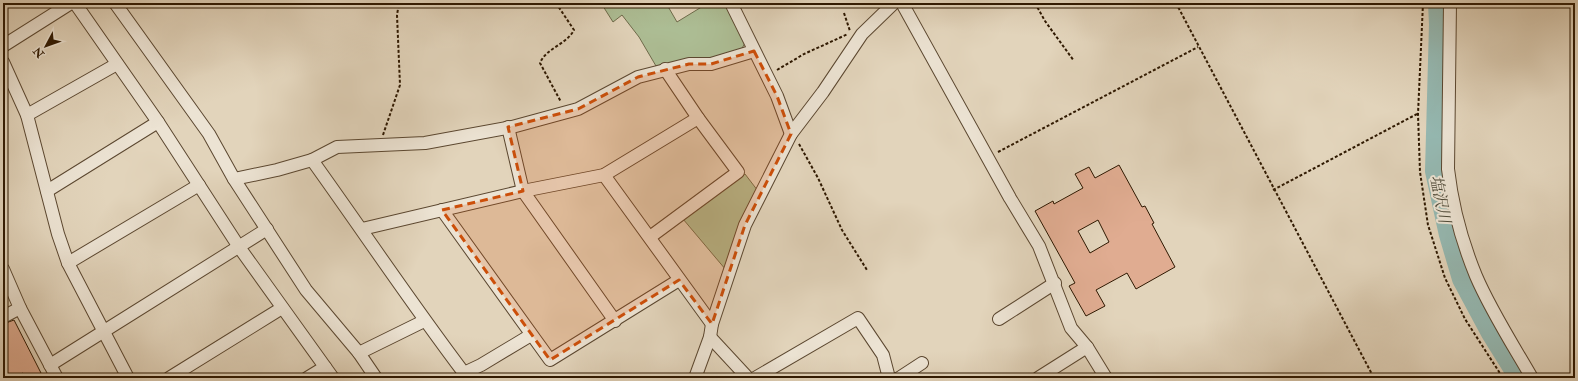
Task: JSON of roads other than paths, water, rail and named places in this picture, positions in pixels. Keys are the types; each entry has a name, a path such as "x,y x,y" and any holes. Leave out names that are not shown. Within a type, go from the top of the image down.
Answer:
{"street":[{"path":"3,46 71,3"},
{"path":"74,3 158,122 239,247 333,378"},
{"path":"115,3 209,134 234,179 306,290 359,353 376,378"},
{"path":"731,3 777,96 791,134"},
{"path":"695,378 710,338 712,324 745,225 791,134 823,92 862,34 894,3"},
{"path":"902,3 988,157 1040,246 1072,328 1087,347 1106,378"},
{"path":"1450,3 1448,169 1450,184 1464,242 1476,276 1532,378"},
{"path":"234,179 277,170 312,160 337,146 426,143 508,127 578,109 638,77 689,64 711,64 754,51"},
{"path":"3,62 27,115 68,263 128,378"},
{"path":"27,115 117,64"},
{"path":"650,237 738,172 698,118 665,69"},
{"path":"362,229 523,192 604,176 698,118"},
{"path":"47,190 158,122"},
{"path":"508,127 523,192 615,321"},
{"path":"312,160 362,229 424,321 464,373 481,365 531,335"},
{"path":"604,176 650,237 679,280 712,324"},
{"path":"68,263 198,185"},
{"path":"442,210 550,360 679,280"},
{"path":"50,365 267,229"},
{"path":"3,268 20,308 56,377"},
{"path":"999,319 1055,283"},
{"path":"3,317 20,308"},
{"path":"169,378 282,308"},
{"path":"755,378 858,318 883,355 889,378"},
{"path":"359,353 424,321"},
{"path":"710,338 748,378"},
{"path":"1038,378 1087,347"},
{"path":"899,378 922,363"},
{"path":"307,378 325,367"}],"waterway":[{"name":"塩沢川","path":"1438,3 1439,24 1435,171 1449,235 1462,279 1491,333 1519,378"}]}
